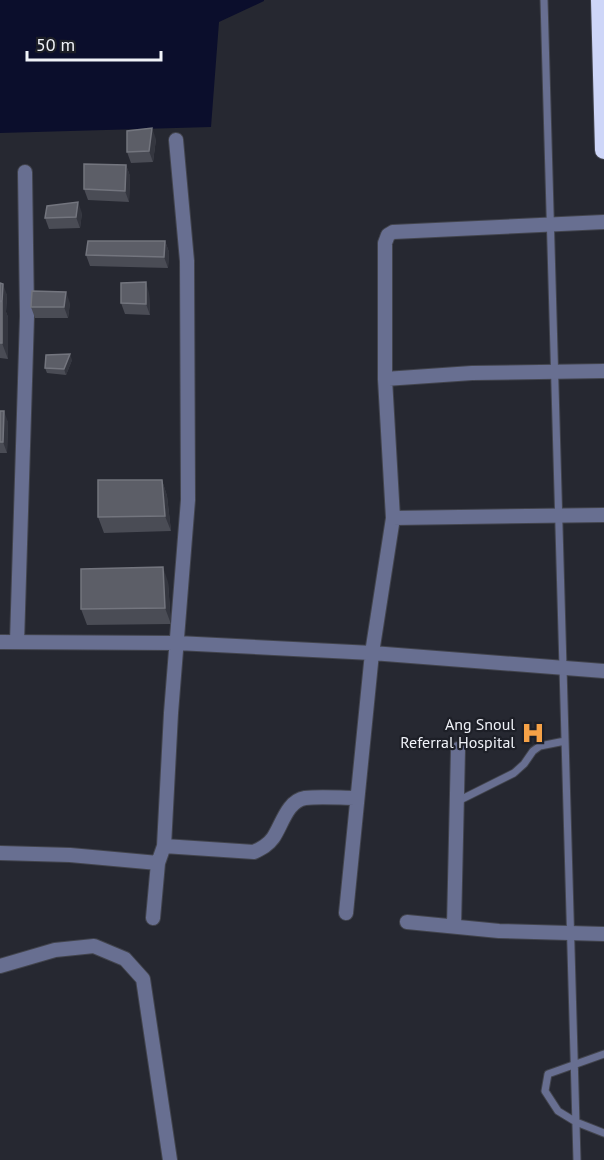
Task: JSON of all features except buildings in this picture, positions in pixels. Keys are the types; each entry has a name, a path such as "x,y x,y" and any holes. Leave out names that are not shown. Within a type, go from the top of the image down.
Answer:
{"highway":[{"path":"600,0 604,150"}],"street":[{"path":"153,918 158,863 164,846 171,713 188,500 187,261 176,140"},
{"path":"17,642 27,316 25,172"},
{"path":"346,913 372,653 393,518 385,379 385,243 388,235 393,232 604,222"},
{"path":"385,379 472,373 604,371"},
{"path":"393,518 604,515"},
{"path":"0,642 177,643 372,653 604,670"},
{"path":"454,926 458,749"},
{"path":"164,846 254,852 273,839 288,811 294,803 303,798 357,798"},
{"path":"0,853 70,855 158,863"},
{"path":"407,922 499,930 604,934"},
{"path":"0,966 56,951 94,946 125,959 143,979 170,1160"}],"lane":[{"path":"544,0 577,1160"},
{"path":"457,802 514,773 524,764 532,751 540,746 565,741"},
{"path":"604,1054 548,1074 545,1091 558,1111 576,1122 604,1133"}],"water":[{"path":"0,0 264,1 219,22 211,127 0,133"}],"place":[{"name":"Ang Snoul Referral Hospital","path":"533,733"}]}
